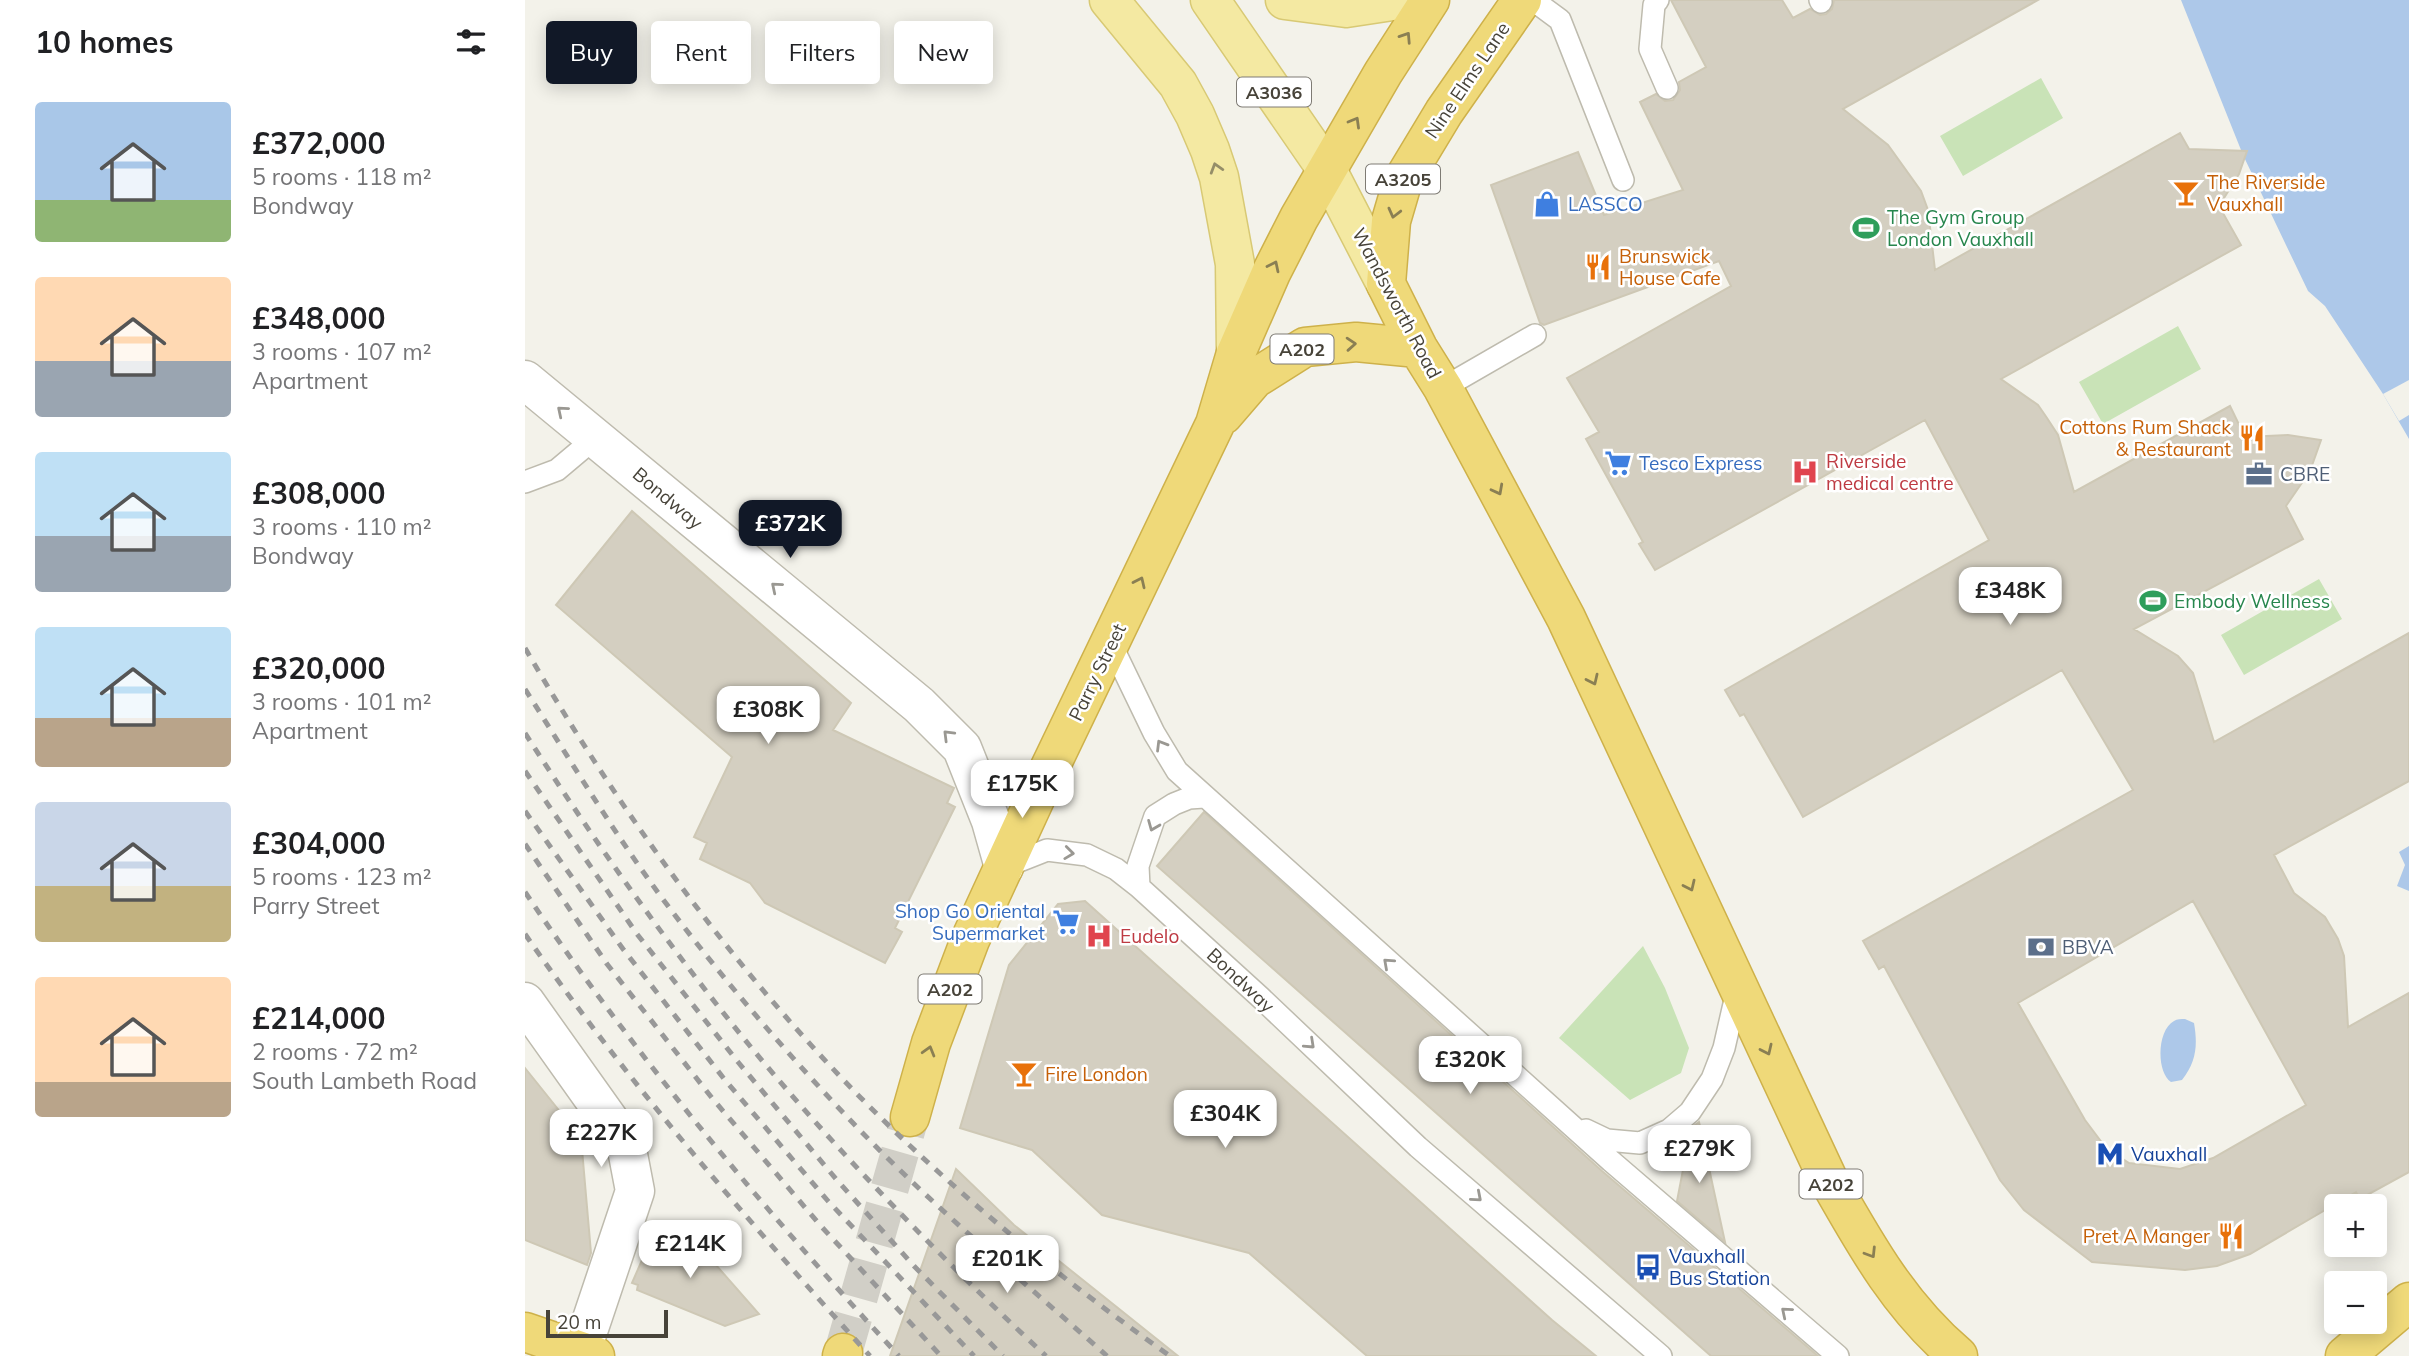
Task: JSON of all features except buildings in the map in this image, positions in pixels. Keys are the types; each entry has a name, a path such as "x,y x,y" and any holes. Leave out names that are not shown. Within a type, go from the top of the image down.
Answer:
{"highway":[{"path":"1327,170 1383,73 1430,0"},
{"name":"Nine Elms Lane","path":"1386,284 1391,221 1403,180 1444,112 1522,0"},
{"name":"Parry Street","path":"910,1117 932,1043 970,940 1215,425 1236,353 1285,245 1327,170"},
{"name":"Wandsworth Road","path":"1386,284 1418,348 1443,387 1566,618 1737,989"},
{"name":"Parry Street","path":"1215,425 1254,379 1305,347 1356,342 1418,348"},
{"name":"A202","path":"1737,989 1827,1177 1869,1251 1903,1301 1939,1340 1958,1356"},
{"path":"2345,1356 2409,1302"},
{"path":"525,1332 588,1354"}],"main road":[{"path":"1109,0 1178,84 1210,150 1219,177 1235,264 1236,353"},
{"name":"Wandsworth Road","path":"1210,0 1327,170 1386,284"},
{"path":"1285,0 1346,9 1399,0"}],"street":[{"name":"Bondway","path":"525,380 919,705 962,748 991,821 1004,867"},
{"path":"525,1002 626,1144 635,1191 588,1354"}],"lane":[{"path":"1533,0 1560,20 1623,180"},
{"path":"1658,0 1654,5 1650,49 1667,88"},
{"path":"1443,387 1535,335"},
{"path":"525,482 557,470 595,438"},
{"path":"1111,644 1154,733 1177,771 1565,1120 1838,1356"},
{"path":"1139,887 1139,866 1155,816 1189,798 1204,797"},
{"name":"Bondway","path":"1004,867 1047,850 1087,855 1116,869 1260,997 1418,1147 1661,1356"},
{"path":"1565,1120 1607,1140 1640,1143 1669,1130 1691,1112 1712,1079 1724,1048 1737,989"}],"green space":[{"path":"2041,78 2063,118 1963,176 1940,136"},
{"path":"2178,326 2201,369 2103,424 2079,382"},
{"path":"2319,579 2342,619 2244,675 2221,635"},
{"path":"1643,946 1665,988 1689,1048 1681,1073 1630,1100 1559,1038"}],"water":[{"path":"2181,0 2409,0 2409,439 2325,306 2308,291 2243,155"},
{"path":"2409,846 2409,891 2397,886 2405,865 2399,852"},
{"path":"2185,1019 2194,1023 2195,1053 2182,1080 2171,1082 2166,1077 2161,1061 2164,1033 2175,1020"}],"pier":[{"path":"2409,380 2409,415 2399,421 2383,394"}],"tunnel":[{"path":"843,1353 910,1117"}],"railway":[{"path":"525,648 599,768 679,884 722,940 813,1048 898,1134 972,1202 1049,1266 1170,1356"},
{"path":"525,689 651,883 714,965 782,1046 914,1184 1107,1356"},
{"path":"525,733 578,814 690,971 784,1087 893,1206 1046,1356"},
{"path":"525,771 637,934 738,1062 836,1179 914,1266 1003,1356"},
{"path":"525,811 623,949 725,1080 828,1201 974,1356"},
{"path":"525,844 607,964 712,1098 820,1225 941,1356"},
{"path":"525,892 611,1014 703,1131 799,1245 899,1356"},
{"path":"525,934 605,1044 690,1150 870,1356"}],"place":[{"name":"The Riverside Vauxhall","path":"2186,193"},
{"name":"LASSCO","path":"1547,204"},
{"name":"The Gym Group London Vauxhall","path":"1866,228"},
{"name":"Brunswick House Cafe","path":"1598,267"},
{"name":"Cottons Rum Shack & Restaurant","path":"2252,438"},
{"name":"Tesco Express","path":"1618,463"},
{"name":"Riverside medical centre","path":"1805,472"},
{"name":"CBRE","path":"2259,474"},
{"name":"Embody Wellness","path":"2153,601"},
{"name":"Shop Go Oriental Supermarket","path":"1066,922"},
{"name":"Eudelo","path":"1099,936"},
{"name":"BBVA","path":"2041,947"},
{"name":"Fire London","path":"1024,1074"},
{"name":"Vauxhall","path":"2110,1154"},
{"name":"Pret A Manger","path":"2231,1236"},
{"name":"Vauxhall Bus Station","path":"1648,1267"}]}
